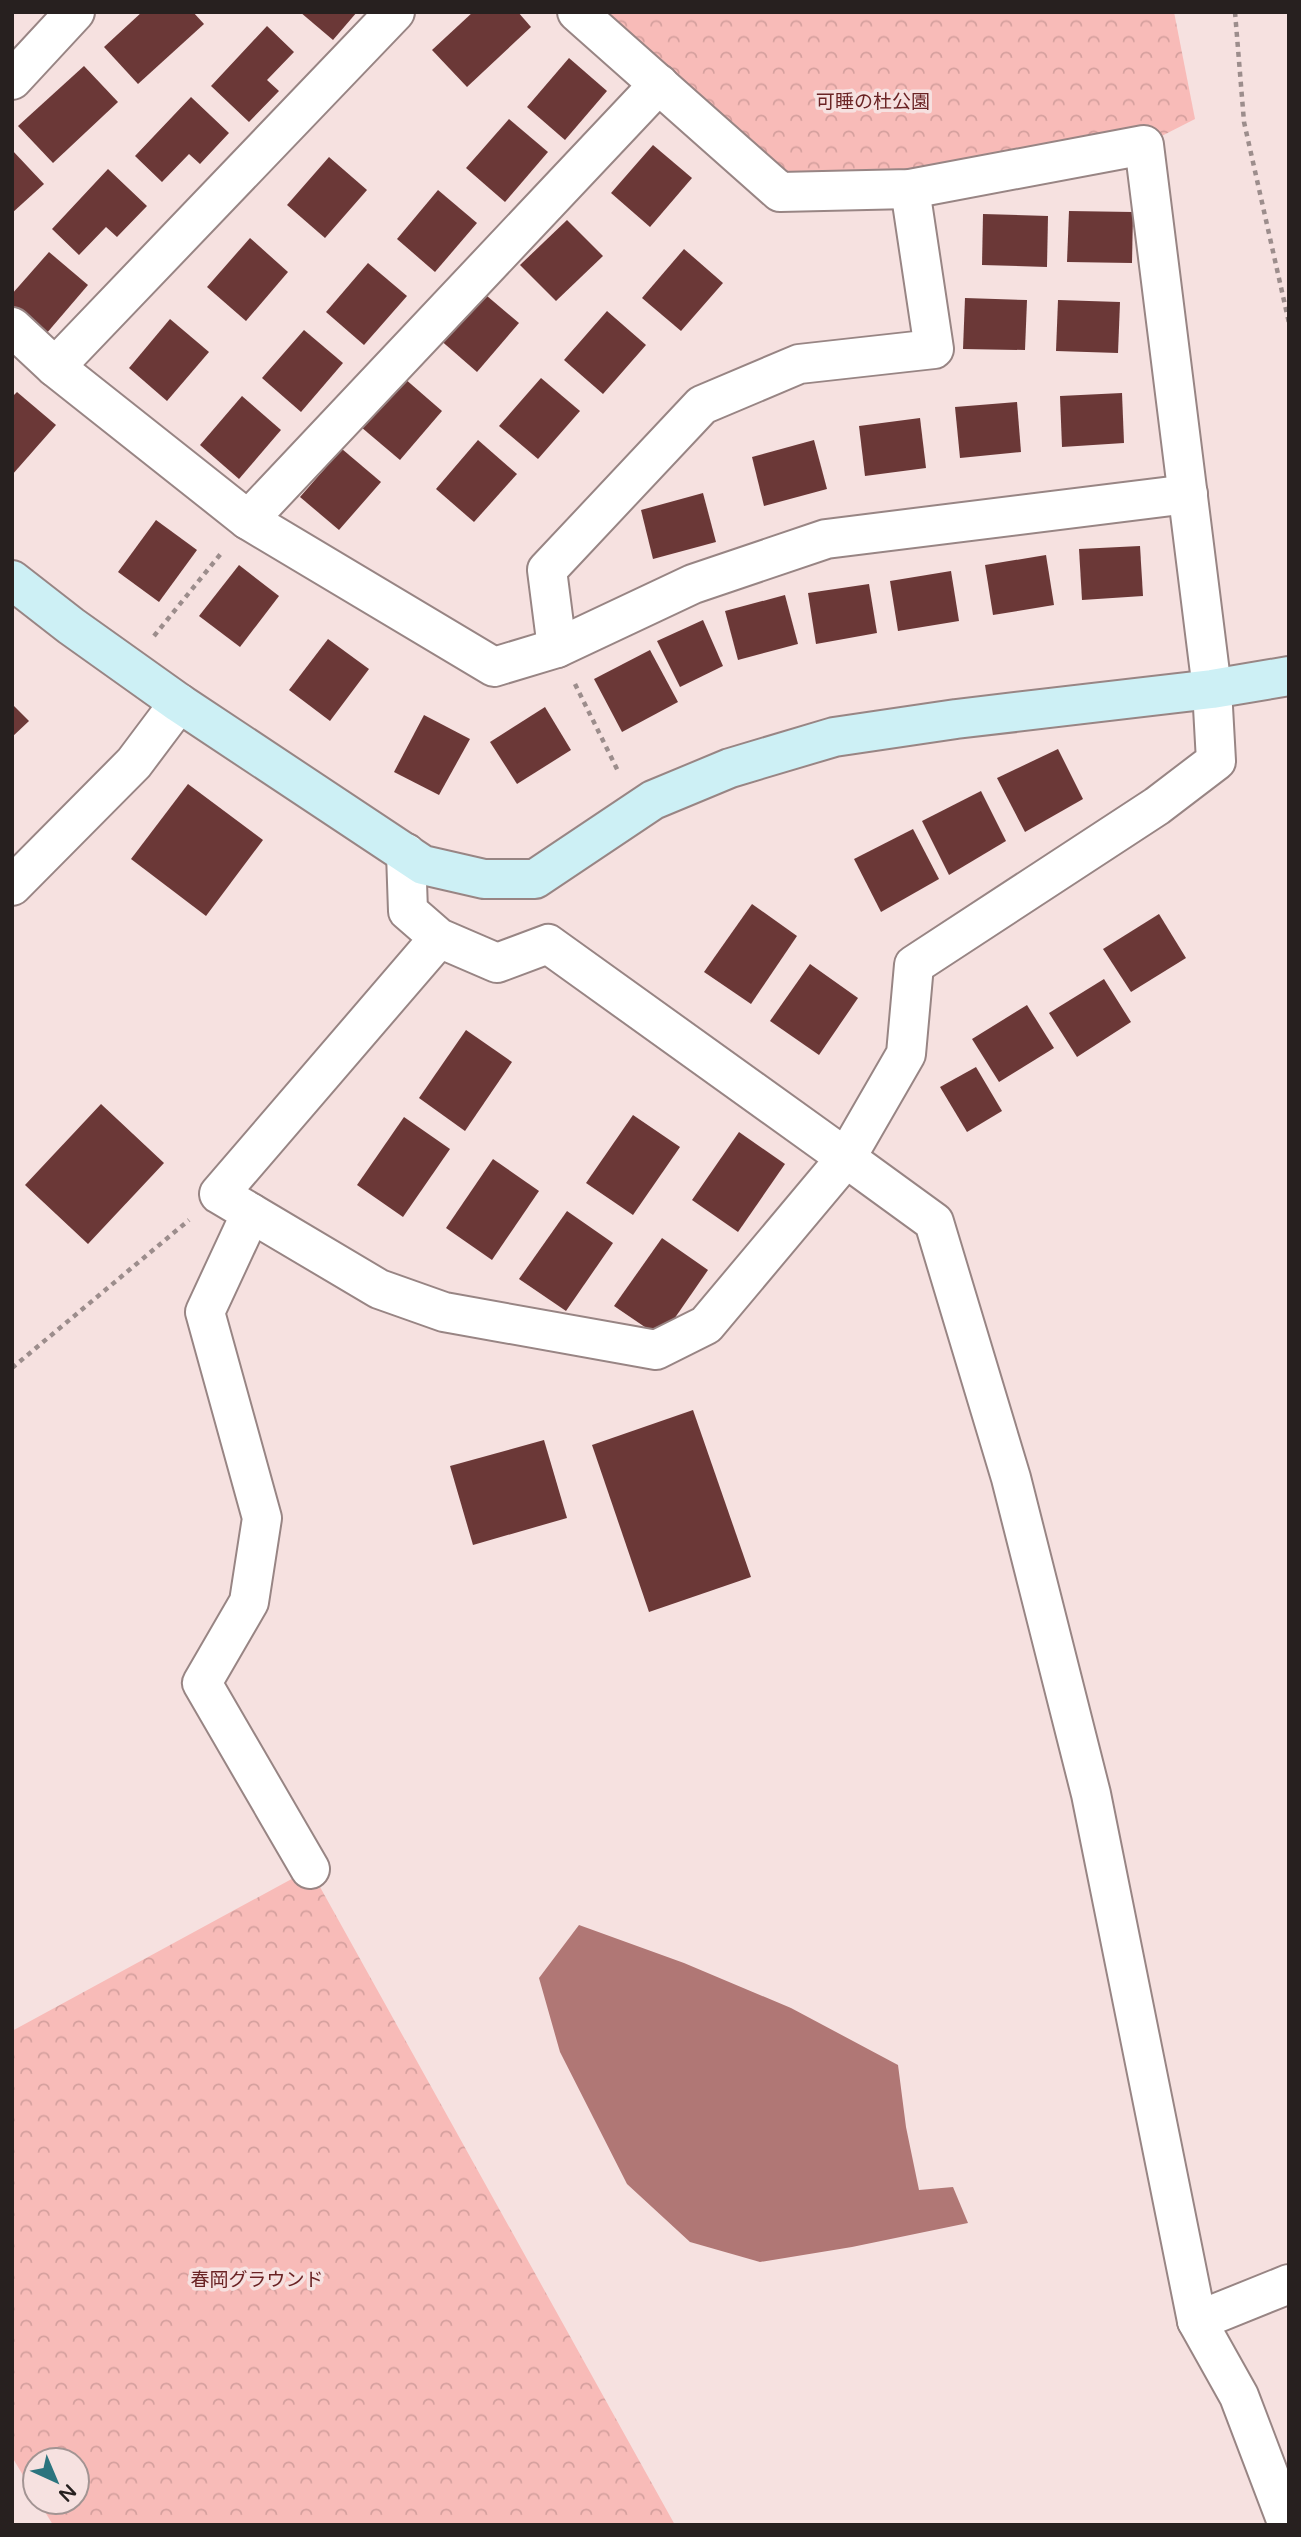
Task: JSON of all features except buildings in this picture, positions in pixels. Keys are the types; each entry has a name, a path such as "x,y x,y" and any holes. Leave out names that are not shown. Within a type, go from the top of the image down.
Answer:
{"street":[{"path":"12,80 75,12"},
{"path":"55,367 395,12"},
{"path":"439,938 219,1194 379,1289 444,1312 656,1350 706,1325 846,1158 906,1054 914,965 1157,806 1216,761 1212,689 1144,145 910,190 780,192 577,12"},
{"path":"248,520 659,84"},
{"path":"557,648 547,570 702,405 799,364 934,349 910,190"},
{"path":"12,327 55,367 248,520 494,667 557,648 693,584 826,539 1188,494"},
{"path":"12,580 179,703 423,864 484,879 535,879 653,800 730,768 834,737 956,719 1212,689 1289,676"},
{"path":"12,886 134,763 179,703"},
{"path":"406,853 408,911 439,938 497,963 548,944 934,1222 1011,1478 1091,1794 1197,2321 1239,2396 1288,2525"},
{"path":"251,1213 205,1312 262,1518 249,1602 202,1683 310,1869"},
{"path":"1197,2321 1289,2284"}],"path":[{"path":"1236,12 1244,122 1289,323"},
{"path":"129,667 248,520"},
{"path":"557,648 638,811"},
{"path":"12,1368 219,1194"}],"green space":[{"name":"可睡の杜公園","path":"577,12 1174,12 1195,119 1144,145 780,192"},
{"name":"春岡グラウンド","path":"310,1869 675,2525 53,2525 48,2516 91,2516 91,2446 21,2446 21,2472 12,2457 12,2031"}],"shaded area":[{"path":"579,1925 684,1963 791,2008 898,2065 906,2127 919,2190 953,2187 968,2223 852,2247 760,2262 690,2242 627,2184 560,2052 539,1978"}]}
